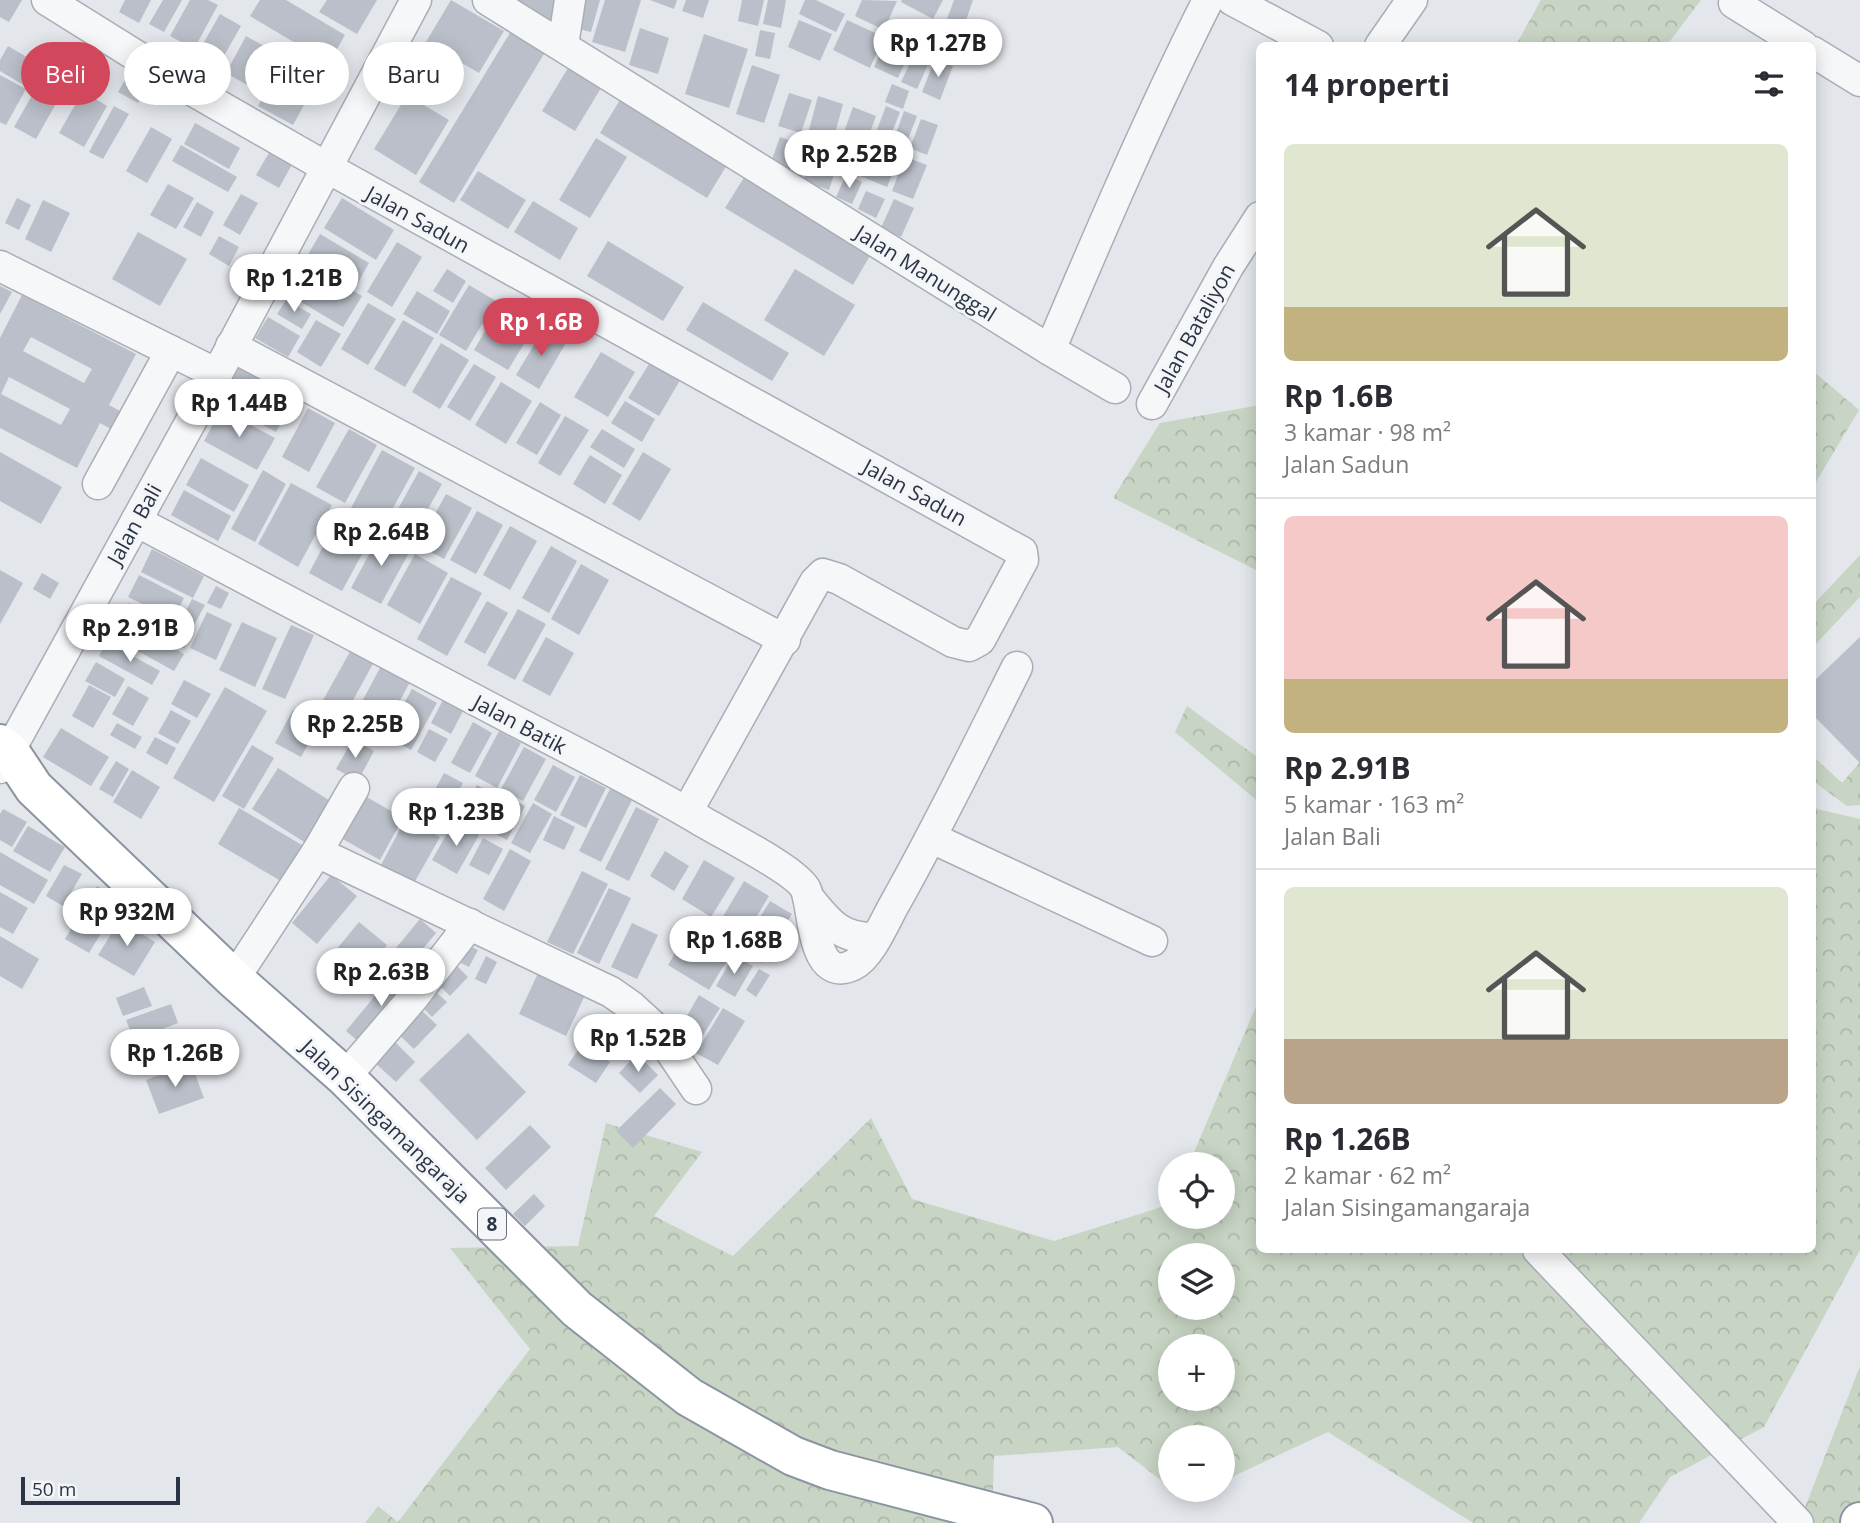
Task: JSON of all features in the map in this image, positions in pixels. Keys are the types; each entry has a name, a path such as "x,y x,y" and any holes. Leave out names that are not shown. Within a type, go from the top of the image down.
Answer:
{"highway":[{"name":"Jalan Sisingamangaraja","path":"9,765 234,979 345,1077 577,1309 689,1397 793,1456 830,1470 1023,1522"}],"street":[{"path":"47,0 183,85 326,167"},
{"name":"Jalan Manunggal","path":"488,0 1050,351 1115,388"},
{"path":"564,45 570,0"},
{"path":"1050,351 1161,93 1208,0"},
{"path":"1232,0 1311,42"},
{"path":"1383,42 1412,0"},
{"name":"Jalan Bali","path":"9,765 411,2"},
{"path":"1734,3 1797,42"},
{"path":"1816,54 1860,81"},
{"name":"Jalan Sadun","path":"326,167 1022,552 1023,560 980,640 970,646 953,642 839,579 823,574 815,582 687,812"},
{"name":"Jalan Bataliyon","path":"1152,404 1249,257 1256,232"},
{"path":"0,266 217,374"},
{"path":"231,346 785,640"},
{"path":"97,484 171,351"},
{"name":"Jalan Batik","path":"136,521 687,812 799,885 816,944 826,961 842,967 853,965 861,959 932,838"},
{"path":"1017,667 932,838 1152,941"},
{"path":"234,979 317,852 354,788"},
{"path":"317,852 611,992 655,1028 696,1089"},
{"path":"345,1077 412,999 470,924"},
{"path":"1541,1253 1798,1523"}],"green space":[{"path":"1541,0 1701,0 1669,42 1518,42"},
{"path":"1816,374 1859,410 1816,482"},
{"path":"1256,406 1256,570 1113,498 1160,423"},
{"path":"1860,555 1860,597 1816,644 1816,602"},
{"path":"1187,706 1256,756 1256,800 1175,732"},
{"path":"1816,759 1842,783 1860,762 1860,805 1847,806 1816,783"},
{"path":"1816,808 1860,819 1860,1250 1764,1427 1670,1477 1639,1523 1473,1523 1328,1432 1235,1475 1235,1425 1158,1425 1158,1478 1118,1447 994,1456 992,1523 365,1523 378,1506 398,1522 530,1349 450,1248 578,1246 606,1123 702,1152 654,1216 733,1256 871,1118 912,1199 1054,1241 1158,1208 1158,1229 1235,1229 1235,1152 1194,1152 1256,1006 1256,1253 1816,1253"},
{"path":"1860,1366 1860,1523 1799,1523"}],"building":[{"path":"0,0 22,0 9,22 0,17"},
{"path":"125,0 151,0 139,23 119,12"},
{"path":"163,0 182,0 164,32 149,24"},
{"path":"190,0 208,0 218,5 198,42 181,42 170,36"},
{"path":"260,0 286,0 345,35 341,42 294,42 250,16"},
{"path":"327,0 377,0 357,34 319,12"},
{"path":"451,0 504,31 479,73 464,64 464,42 426,42"},
{"path":"515,0 560,0 563,2 551,22"},
{"path":"577,0 600,0 591,32 571,27"},
{"path":"605,0 641,0 625,52 592,42"},
{"path":"650,0 677,0 674,9"},
{"path":"686,0 709,0 703,18 682,11"},
{"path":"742,0 764,0 758,26 738,21"},
{"path":"768,0 786,0 781,28 763,24"},
{"path":"805,0 816,0 845,14 836,32 799,14"},
{"path":"862,0 897,1 884,30 855,16"},
{"path":"943,0 933,19 901,2"},
{"path":"954,0 973,0 954,55 936,49"},
{"path":"220,14 241,26 231,44 204,42"},
{"path":"799,20 832,34 820,61 788,47"},
{"path":"847,20 884,37 870,68 833,50"},
{"path":"516,23 550,44 454,203 419,182"},
{"path":"640,28 669,38 658,74 629,65"},
{"path":"760,30 775,33 770,59 755,56"},
{"path":"704,34 748,49 729,108 685,94"},
{"path":"246,36 257,42 245,42 245,84 231,76 231,64"},
{"path":"887,39 910,51 898,78 874,67"},
{"path":"8,46 21,54 21,83 0,71 0,60"},
{"path":"915,53 930,60 917,89 901,82"},
{"path":"935,59 953,66 940,100 922,92"},
{"path":"752,65 780,75 764,123 736,114"},
{"path":"568,68 601,88 575,131 542,111"},
{"path":"0,75 21,86 21,98 6,125 0,122"},
{"path":"124,82 124,95 118,92"},
{"path":"892,84 909,91 903,109 885,102"},
{"path":"624,93 731,158 707,198 600,133"},
{"path":"789,93 812,100 801,133 778,126"},
{"path":"818,96 843,104 830,152 805,145"},
{"path":"27,105 55,105 36,139 14,127"},
{"path":"75,105 107,106 84,147 59,133"},
{"path":"259,105 304,105 293,125"},
{"path":"401,105 424,105 449,120 416,175 374,149"},
{"path":"114,106 129,114 103,159 89,152"},
{"path":"886,106 900,112 889,140 875,135"},
{"path":"853,107 876,116 858,165 835,157"},
{"path":"904,111 917,116 905,147 893,142"},
{"path":"921,119 938,125 927,155 910,148"},
{"path":"195,123 240,148 229,169 184,144"},
{"path":"151,127 172,139 147,183 126,171"},
{"path":"780,137 800,144 791,169 771,162"},
{"path":"596,138 627,157 590,218 559,200"},
{"path":"873,139 902,151 887,187 858,175"},
{"path":"181,145 237,177 228,192 172,161"},
{"path":"273,146 295,159 279,188 256,175"},
{"path":"905,157 927,165 913,199 892,191"},
{"path":"811,159 836,168 829,190 803,181"},
{"path":"478,171 526,200 508,229 460,200"},
{"path":"748,171 875,247 853,285 725,208"},
{"path":"846,175 862,182 852,204 836,197"},
{"path":"168,184 194,198 176,229 150,215"},
{"path":"866,191 885,199 876,218 858,209"},
{"path":"241,194 258,203 240,235 223,225"},
{"path":"17,198 31,205 19,230 5,223"},
{"path":"342,198 394,230 376,260 324,228"},
{"path":"894,199 914,208 901,237 881,228"},
{"path":"43,200 70,213 51,252 25,239"},
{"path":"533,201 578,228 560,260 514,232"},
{"path":"197,202 214,212 201,237 183,227"},
{"path":"138,232 187,259 160,306 112,279"},
{"path":"320,234 369,263 355,288 306,258"},
{"path":"219,236 239,247 229,266 209,254"},
{"path":"608,241 684,287 663,321 587,276"},
{"path":"397,242 422,257 392,307 367,292"},
{"path":"310,264 362,296 343,327 291,296"},
{"path":"447,269 466,281 453,303 433,291"},
{"path":"795,269 855,305 824,356 764,320"},
{"path":"469,285 496,301 466,351 439,335"},
{"path":"0,286 12,292 0,314"},
{"path":"417,291 450,311 437,334 403,314"},
{"path":"22,295 136,354 109,405 129,416 120,434 100,423 77,468 0,428 0,338","holes":["31,337 92,369 84,383 23,351","9,377 70,409 61,425 1,394"]},
{"path":"504,298 539,319 508,370 474,350"},
{"path":"286,300 311,314 302,329 277,314"},
{"path":"703,302 789,353 772,381 686,330"},
{"path":"368,303 396,319 368,365 341,349"},
{"path":"268,317 300,336 288,357 255,338"},
{"path":"316,320 341,334 321,367 297,352"},
{"path":"403,320 434,338 405,387 374,369"},
{"path":"544,328 567,341 539,389 516,375"},
{"path":"441,343 469,360 440,409 412,392"},
{"path":"601,352 635,372 608,417 574,397"},
{"path":"652,359 682,377 659,416 628,398"},
{"path":"242,362 297,393 276,432 220,402"},
{"path":"474,364 496,377 470,421 447,407"},
{"path":"501,382 532,401 506,444 475,425"},
{"path":"625,401 655,419 642,442 611,423"},
{"path":"540,402 561,415 537,455 516,443"},
{"path":"308,408 335,423 309,472 282,457"},
{"path":"221,409 275,438 257,470 204,441"},
{"path":"565,416 589,430 560,476 538,463"},
{"path":"349,429 377,445 345,503 316,487"},
{"path":"602,429 635,449 624,468 590,447"},
{"path":"382,450 415,468 383,526 351,508"},
{"path":"0,452 62,487 41,524 0,501"},
{"path":"643,452 671,469 640,521 612,504"},
{"path":"590,455 622,475 605,504 573,484"},
{"path":"201,458 249,485 234,512 186,485"},
{"path":"263,470 286,484 255,542 231,529"},
{"path":"419,471 442,484 411,539 388,527"},
{"path":"291,483 332,505 298,567 258,544"},
{"path":"184,490 231,516 218,541 171,515"},
{"path":"446,494 472,508 444,559 418,545"},
{"path":"342,511 375,530 342,591 309,573"},
{"path":"477,511 503,525 476,574 450,560"},
{"path":"510,526 537,541 510,590 483,575"},
{"path":"381,532 411,549 381,604 351,588"},
{"path":"551,546 577,561 549,613 522,598"},
{"path":"152,549 204,576 193,598 141,572"},
{"path":"415,554 448,573 420,624 387,605"},
{"path":"581,564 609,580 579,635 551,619"},
{"path":"0,570 23,583 0,624"},
{"path":"42,573 59,583 50,599 33,589"},
{"path":"139,575 184,598 173,619 128,597"},
{"path":"451,577 482,593 447,656 417,639"},
{"path":"216,586 229,593 221,609 207,603"},
{"path":"192,599 205,605 193,627 181,621"},
{"path":"487,601 508,613 485,654 464,642"},
{"path":"129,603 191,634 184,648 122,617"},
{"path":"518,609 546,624 515,680 487,665"},
{"path":"207,612 232,624 216,660 190,648"},
{"path":"116,617 184,654 174,671 107,634"},
{"path":"242,622 277,638 255,687 219,670"},
{"path":"291,625 314,635 285,699 262,689"},
{"path":"546,637 574,653 550,696 522,681"},
{"path":"1860,637 1860,763 1816,718 1816,679"},
{"path":"107,642 160,671 152,685 99,656"},
{"path":"352,648 375,660 339,726 316,713"},
{"path":"96,662 125,679 115,697 85,681"},
{"path":"381,666 410,682 378,741 349,726"},
{"path":"184,680 211,694 197,718 171,704"},
{"path":"89,685 111,697 93,728 72,716"},
{"path":"128,686 149,698 133,726 112,714"},
{"path":"225,687 267,711 214,802 173,778"},
{"path":"412,689 437,703 411,750 386,736"},
{"path":"444,698 464,709 451,734 431,723"},
{"path":"171,710 191,721 178,744 158,733"},
{"path":"293,710 319,725 301,757 275,743"},
{"path":"473,722 492,733 470,773 451,763"},
{"path":"117,723 142,737 135,749 110,735"},
{"path":"61,728 109,757 91,786 43,757"},
{"path":"429,729 448,739 435,762 417,752"},
{"path":"499,731 521,743 497,788 475,776"},
{"path":"155,737 176,748 167,765 146,753"},
{"path":"353,739 374,751 358,781 336,769"},
{"path":"252,745 274,758 244,809 222,796"},
{"path":"524,747 546,759 523,801 501,789"},
{"path":"116,761 129,769 113,797 99,789"},
{"path":"553,765 575,777 556,812 534,800"},
{"path":"278,768 335,804 309,845 252,809"},
{"path":"132,770 160,787 141,819 113,802"},
{"path":"444,773 463,783 439,828 420,817"},
{"path":"580,775 606,788 586,828 560,815"},
{"path":"477,785 494,794 478,822 461,813"},
{"path":"610,789 632,800 601,862 579,851"},
{"path":"503,794 525,806 507,840 485,828"},
{"path":"365,796 403,818 380,860 341,838"},
{"path":"533,803 552,814 530,853 511,843"},
{"path":"636,807 659,819 629,881 605,869"},
{"path":"239,808 307,848 286,884 218,844"},
{"path":"3,809 27,822 12,847 0,840 0,814"},
{"path":"554,816 575,827 564,850 543,840"},
{"path":"406,818 440,837 414,883 381,865"},
{"path":"454,821 479,835 457,874 432,860"},
{"path":"28,826 65,847 50,872 13,851"},
{"path":"483,838 503,849 489,875 469,865"},
{"path":"510,849 531,861 504,911 483,899"},
{"path":"665,851 689,866 674,891 650,876"},
{"path":"0,852 48,880 34,904 0,885"},
{"path":"704,860 735,878 711,917 682,899"},
{"path":"64,865 82,874 63,906 46,896"},
{"path":"582,871 608,884 573,954 547,942"},
{"path":"331,875 357,896 317,944 292,923"},
{"path":"744,881 769,896 739,945 715,930"},
{"path":"97,886 119,900 109,917 87,903"},
{"path":"609,888 631,898 599,964 577,953"},
{"path":"0,892 28,908 13,934 0,927"},
{"path":"770,901 792,914 762,963 740,950"},
{"path":"82,911 106,925 89,953 65,939"},
{"path":"420,919 436,933 407,968 391,954"},
{"path":"120,920 155,942 134,976 98,955"},
{"path":"359,922 387,945 359,979 331,956"},
{"path":"632,923 658,935 637,979 611,967"},
{"path":"689,930 730,955 709,990 668,965"},
{"path":"0,936 39,959 22,989 0,976"},
{"path":"469,946 478,950 469,967 461,963"},
{"path":"734,955 753,966 735,997 716,986"},
{"path":"486,956 497,962 486,984 475,979"},
{"path":"456,965 468,977 450,996 438,984"},
{"path":"397,969 416,985 365,1047 346,1031"},
{"path":"759,969 770,975 756,997 746,990"},
{"path":"539,971 586,993 566,1036 519,1014"},
{"path":"144,987 152,1006 123,1016 116,998"},
{"path":"437,993 447,1002 432,1017 423,1008"},
{"path":"699,995 720,1008 700,1040 680,1028"},
{"path":"171,1004 178,1023 134,1040 126,1020"},
{"path":"417,1006 437,1025 414,1049 394,1030"},
{"path":"723,1008 745,1021 718,1065 696,1053"},
{"path":"468,1033 526,1092 477,1140 419,1080"},
{"path":"181,1039 190,1060 167,1068 159,1047"},
{"path":"394,1041 415,1062 396,1082 374,1062"},
{"path":"582,1044 610,1062 596,1083 568,1065"},
{"path":"637,1054 658,1075 640,1093 619,1073"},
{"path":"191,1063 204,1098 159,1114 146,1080"},
{"path":"660,1088 676,1104 633,1148 616,1131"},
{"path":"530,1125 551,1147 506,1190 485,1168"},
{"path":"534,1194 545,1206 525,1226 513,1214"}]}
